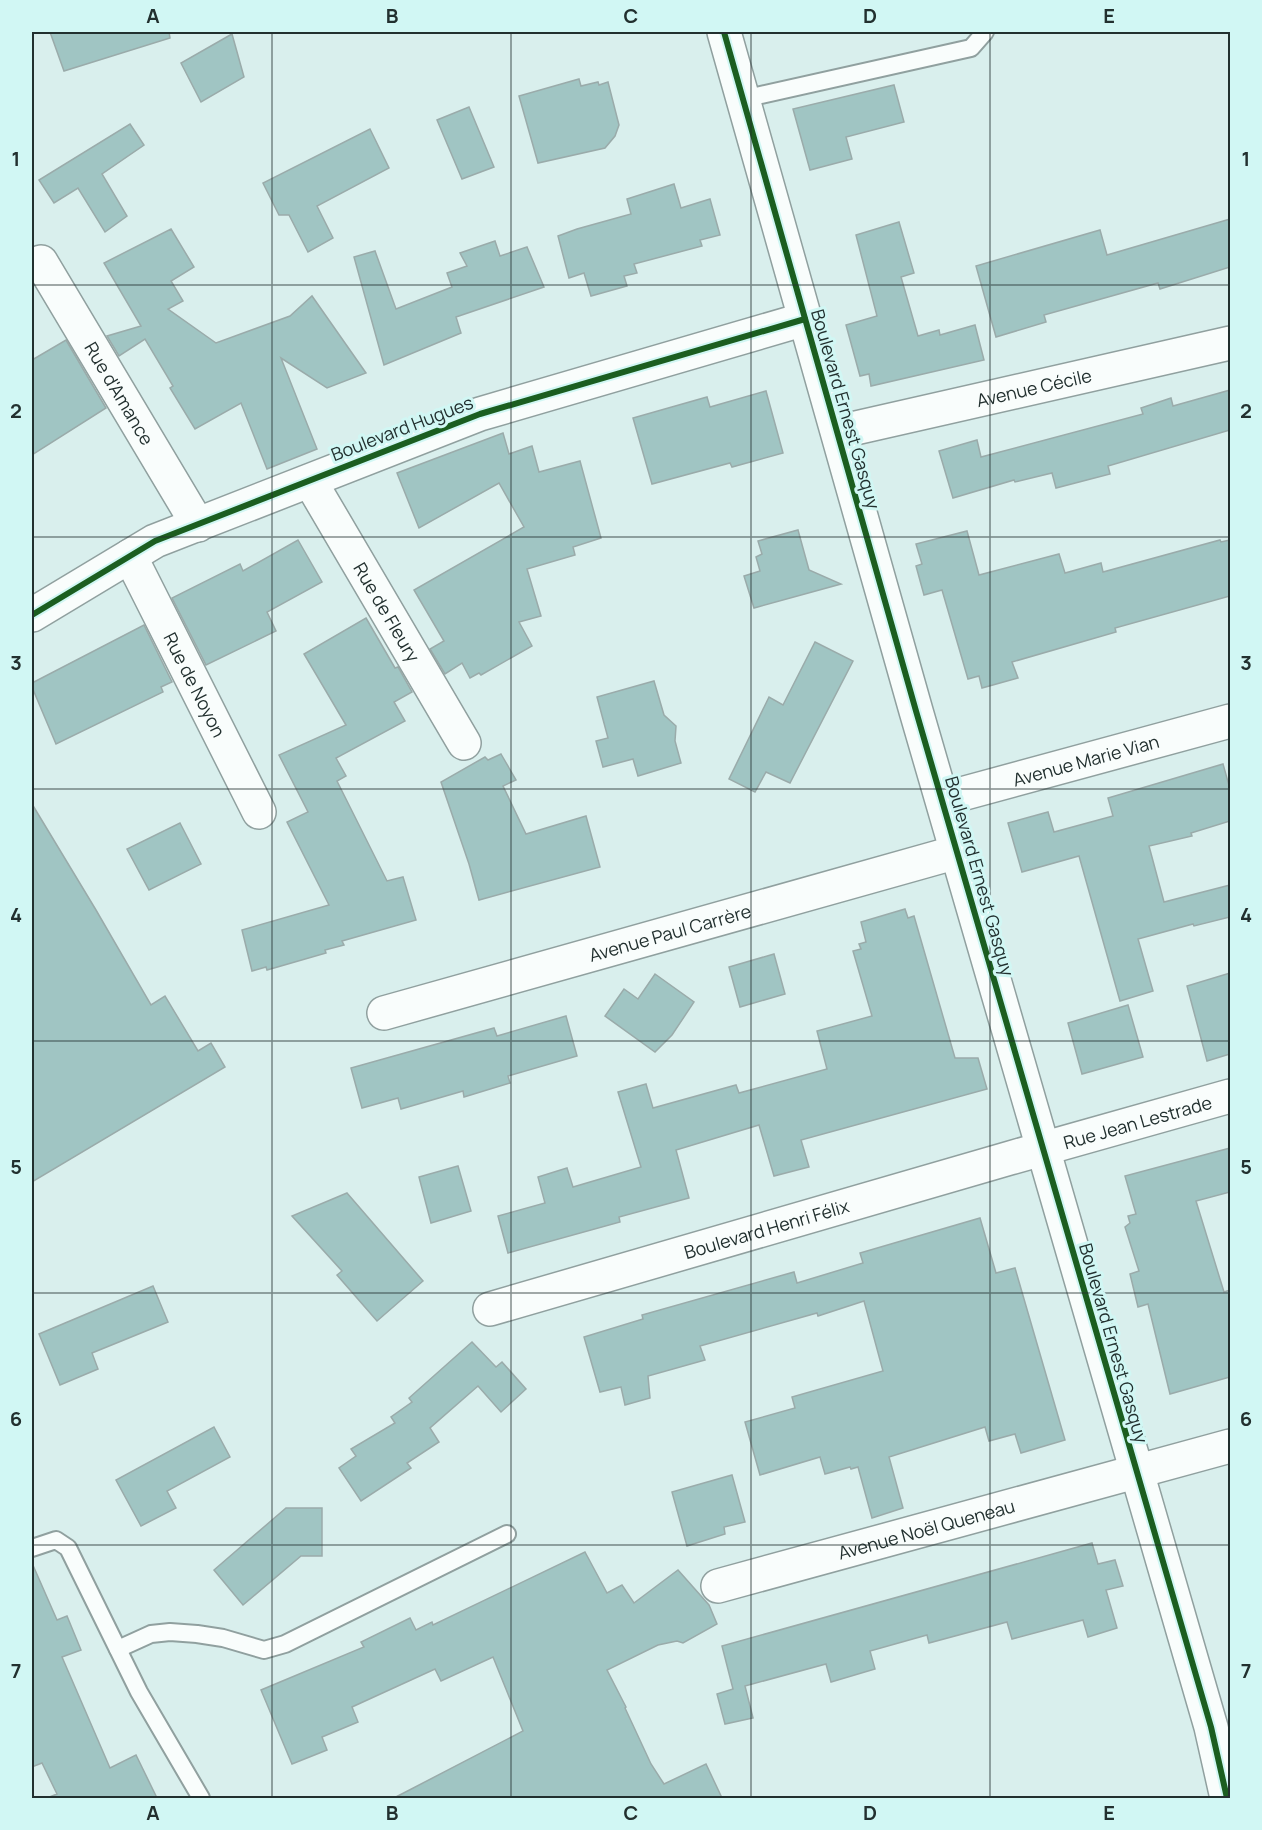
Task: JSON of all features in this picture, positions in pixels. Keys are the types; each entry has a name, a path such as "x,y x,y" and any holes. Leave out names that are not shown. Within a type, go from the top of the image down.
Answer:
{"street":[{"name":"Boulevard Ernest Gasquy","path":"724,32 916,711 1136,1473 1221,1725 1227,1798"},
{"name":"Rue d'Amance","path":"41,262 198,525"},
{"name":"Boulevard Hugues","path":"32,615 155,541 480,414 805,319"},
{"name":"Avenue Cécile","path":"838,432 1230,343"},
{"name":"Rue de Fleury","path":"310,481 464,743"},
{"name":"Rue de Noyon","path":"130,556 259,812"},
{"name":"Avenue Marie Vian","path":"943,799 1230,721"},
{"name":"Avenue Paul Carrère","path":"384,1013 957,852"},
{"name":"Rue Jean Lestrade","path":"1042,1148 1230,1096"},
{"name":"Boulevard Henri Félix","path":"490,1309 1042,1148"},
{"name":"Avenue Noël Queneau","path":"718,1586 1230,1446"}],"lane":[{"path":"743,99 971,48 985,32"},
{"path":"118,1649 151,1634 170,1632 223,1638 264,1650 285,1644 507,1534"},
{"path":"32,1548 56,1540 68,1548 159,1728 201,1798"}],"building":[{"path":"50,32 169,32 170,38 64,71"},
{"path":"232,34 244,77 201,102 181,63"},
{"path":"579,79 581,86 608,82 619,125 615,136 605,148 538,163 519,96"},
{"path":"894,85 904,122 846,137 852,159 810,170 793,109"},
{"path":"469,107 494,167 462,179 437,120"},
{"path":"130,124 144,145 102,174 127,216 105,232 78,188 54,203 39,180"},
{"path":"370,129 389,168 317,206 333,238 308,252 289,215 279,215 263,183"},
{"path":"674,184 681,208 710,199 720,235 700,240 702,246 634,264 637,273 624,276 627,286 591,296 584,273 569,278 558,236 631,214 627,199"},
{"path":"1230,219 1230,267 1160,289 1158,283 1044,315 1046,322 996,337 976,266 1100,230 1107,255"},
{"path":"899,222 914,273 901,277 918,336 939,330 940,335 975,325 984,360 871,386 869,374 860,376 846,325 877,316 856,235"},
{"path":"171,229 194,267 171,281 183,301 168,309 216,343 290,316 312,296 366,373 327,388 281,358 317,449 267,469 241,403 195,429 170,388 173,386 145,339 119,356 107,336 141,326 104,263"},
{"path":"495,241 500,256 527,247 544,287 456,317 461,333 384,365 354,257 375,251 396,309 452,287 447,273 467,266 460,253"},
{"path":"66,340 106,408 32,455 32,360"},
{"path":"1230,390 1230,430 1108,466 1110,474 1056,488 1052,473 1015,482 1014,480 953,498 939,451 977,440 981,457 1143,414 1141,408 1171,398 1173,406"},
{"path":"766,391 783,453 732,467 730,463 652,484 633,418 707,397 710,407"},
{"path":"503,433 509,454 532,446 539,472 580,461 601,538 573,547 575,555 527,569 541,616 519,622 532,646 481,675 479,673 470,678 462,663 445,674 430,649 444,641 414,590 524,527 499,483 419,528 397,473"},
{"path":"798,530 809,570 841,584 754,608 744,576 760,571 756,557 762,554 758,541"},
{"path":"967,531 979,575 1059,554 1065,573 1101,563 1103,572 1220,540 1221,542 1230,540 1230,596 1115,628 1116,632 1012,662 1018,678 982,688 979,676 968,679 942,590 924,595 916,566 922,564 916,544"},
{"path":"298,540 322,582 267,612 276,631 206,665 172,598 240,564 243,571"},
{"path":"366,618 412,692 394,702 405,721 336,758 346,776 337,781 387,881 403,877 416,920 342,941 344,945 325,950 326,953 267,970 266,967 252,971 242,930 329,905 287,822 308,812 279,755 346,725 304,654"},
{"path":"144,625 172,682 161,687 163,692 56,744 32,683"},
{"path":"815,642 853,661 790,783 766,772 755,792 729,779 769,697 783,705"},
{"path":"654,681 664,715 676,726 675,741 681,763 638,776 633,759 603,767 596,741 608,738 597,697"},
{"path":"501,754 516,780 503,786 526,834 586,816 600,867 479,900 441,782 485,757 488,760"},
{"path":"1223,764 1230,789 1230,821 1191,833 1192,836 1149,846 1164,902 1230,885 1230,917 1138,939 1153,991 1120,1001 1079,856 1022,872 1008,823 1048,812 1054,832 1113,816 1108,798"},
{"path":"32,804 151,1005 165,996 198,1051 211,1043 225,1067 32,1182"},
{"path":"180,823 201,864 149,890 127,849"},
{"path":"905,909 908,918 914,916 955,1058 978,1058 987,1089 801,1140 809,1167 774,1176 759,1125 676,1150 689,1198 619,1217 620,1222 508,1253 498,1216 545,1203 538,1177 567,1168 573,1187 641,1167 618,1092 646,1084 653,1108 736,1085 739,1093 827,1069 817,1031 872,1016 853,951 861,949 859,944 866,942 861,922"},
{"path":"774,954 785,994 740,1007 729,967"},
{"path":"1230,973 1230,1054 1207,1061 1187,986"},
{"path":"655,974 694,1002 672,1035 655,1052 605,1016 624,989 638,999"},
{"path":"1128,1005 1143,1057 1082,1074 1068,1023"},
{"path":"566,1016 577,1056 508,1076 510,1083 464,1097 463,1091 401,1109 398,1098 362,1108 351,1068 494,1028 497,1036"},
{"path":"1230,1148 1230,1192 1196,1201 1224,1292 1230,1290 1230,1377 1170,1394 1148,1304 1138,1307 1130,1274 1139,1271 1125,1227 1130,1223 1128,1216 1136,1214 1125,1176"},
{"path":"458,1166 471,1211 431,1223 419,1177"},
{"path":"347,1193 423,1281 377,1321 337,1275 342,1271 292,1216"},
{"path":"980,1218 996,1273 1015,1268 1065,1440 1021,1453 1015,1434 989,1441 985,1427 889,1457 903,1508 872,1518 858,1467 825,1474 820,1457 760,1475 745,1422 795,1408 792,1397 883,1371 864,1301 818,1316 817,1313 700,1346 705,1360 648,1376 650,1398 625,1405 621,1387 600,1392 584,1337 643,1319 642,1315 794,1272 797,1283 863,1263 860,1253"},
{"path":"153,1286 168,1322 92,1353 98,1369 60,1385 39,1334"},
{"path":"472,1342 496,1367 502,1362 526,1389 501,1412 478,1386 430,1428 439,1442 407,1463 411,1468 361,1501 339,1468 356,1456 351,1449 395,1423 391,1417 412,1402 409,1398"},
{"path":"214,1427 230,1457 167,1491 176,1508 141,1526 116,1480"},
{"path":"732,1475 745,1522 724,1527 725,1534 687,1546 672,1492"},
{"path":"286,1508 322,1508 322,1556 301,1556 243,1605 214,1570"},
{"path":"1092,1543 1098,1564 1115,1560 1123,1586 1106,1590 1117,1628 1088,1637 1083,1620 1012,1639 1007,1622 929,1643 927,1635 870,1651 875,1669 831,1682 826,1664 745,1686 753,1718 725,1724 717,1694 733,1689 722,1646"},
{"path":"585,1552 607,1593 622,1585 634,1603 678,1570 709,1605 717,1624 683,1643 677,1641 658,1645 607,1670 651,1764 664,1784 706,1764 722,1798 394,1798 523,1731 493,1657 441,1681 435,1669 352,1707 358,1722 322,1737 327,1750 292,1764 261,1690 364,1647 361,1642 410,1618 416,1630 432,1622 433,1625"},
{"path":"32,1563 57,1620 67,1616 81,1650 62,1657 110,1768 136,1755 157,1798 47,1798 57,1794 42,1763 32,1767"}],"cycle path":[{"path":"724,32 916,711 1211,1727 1227,1798"},
{"path":"32,615 155,541 480,414 805,319"}]}
